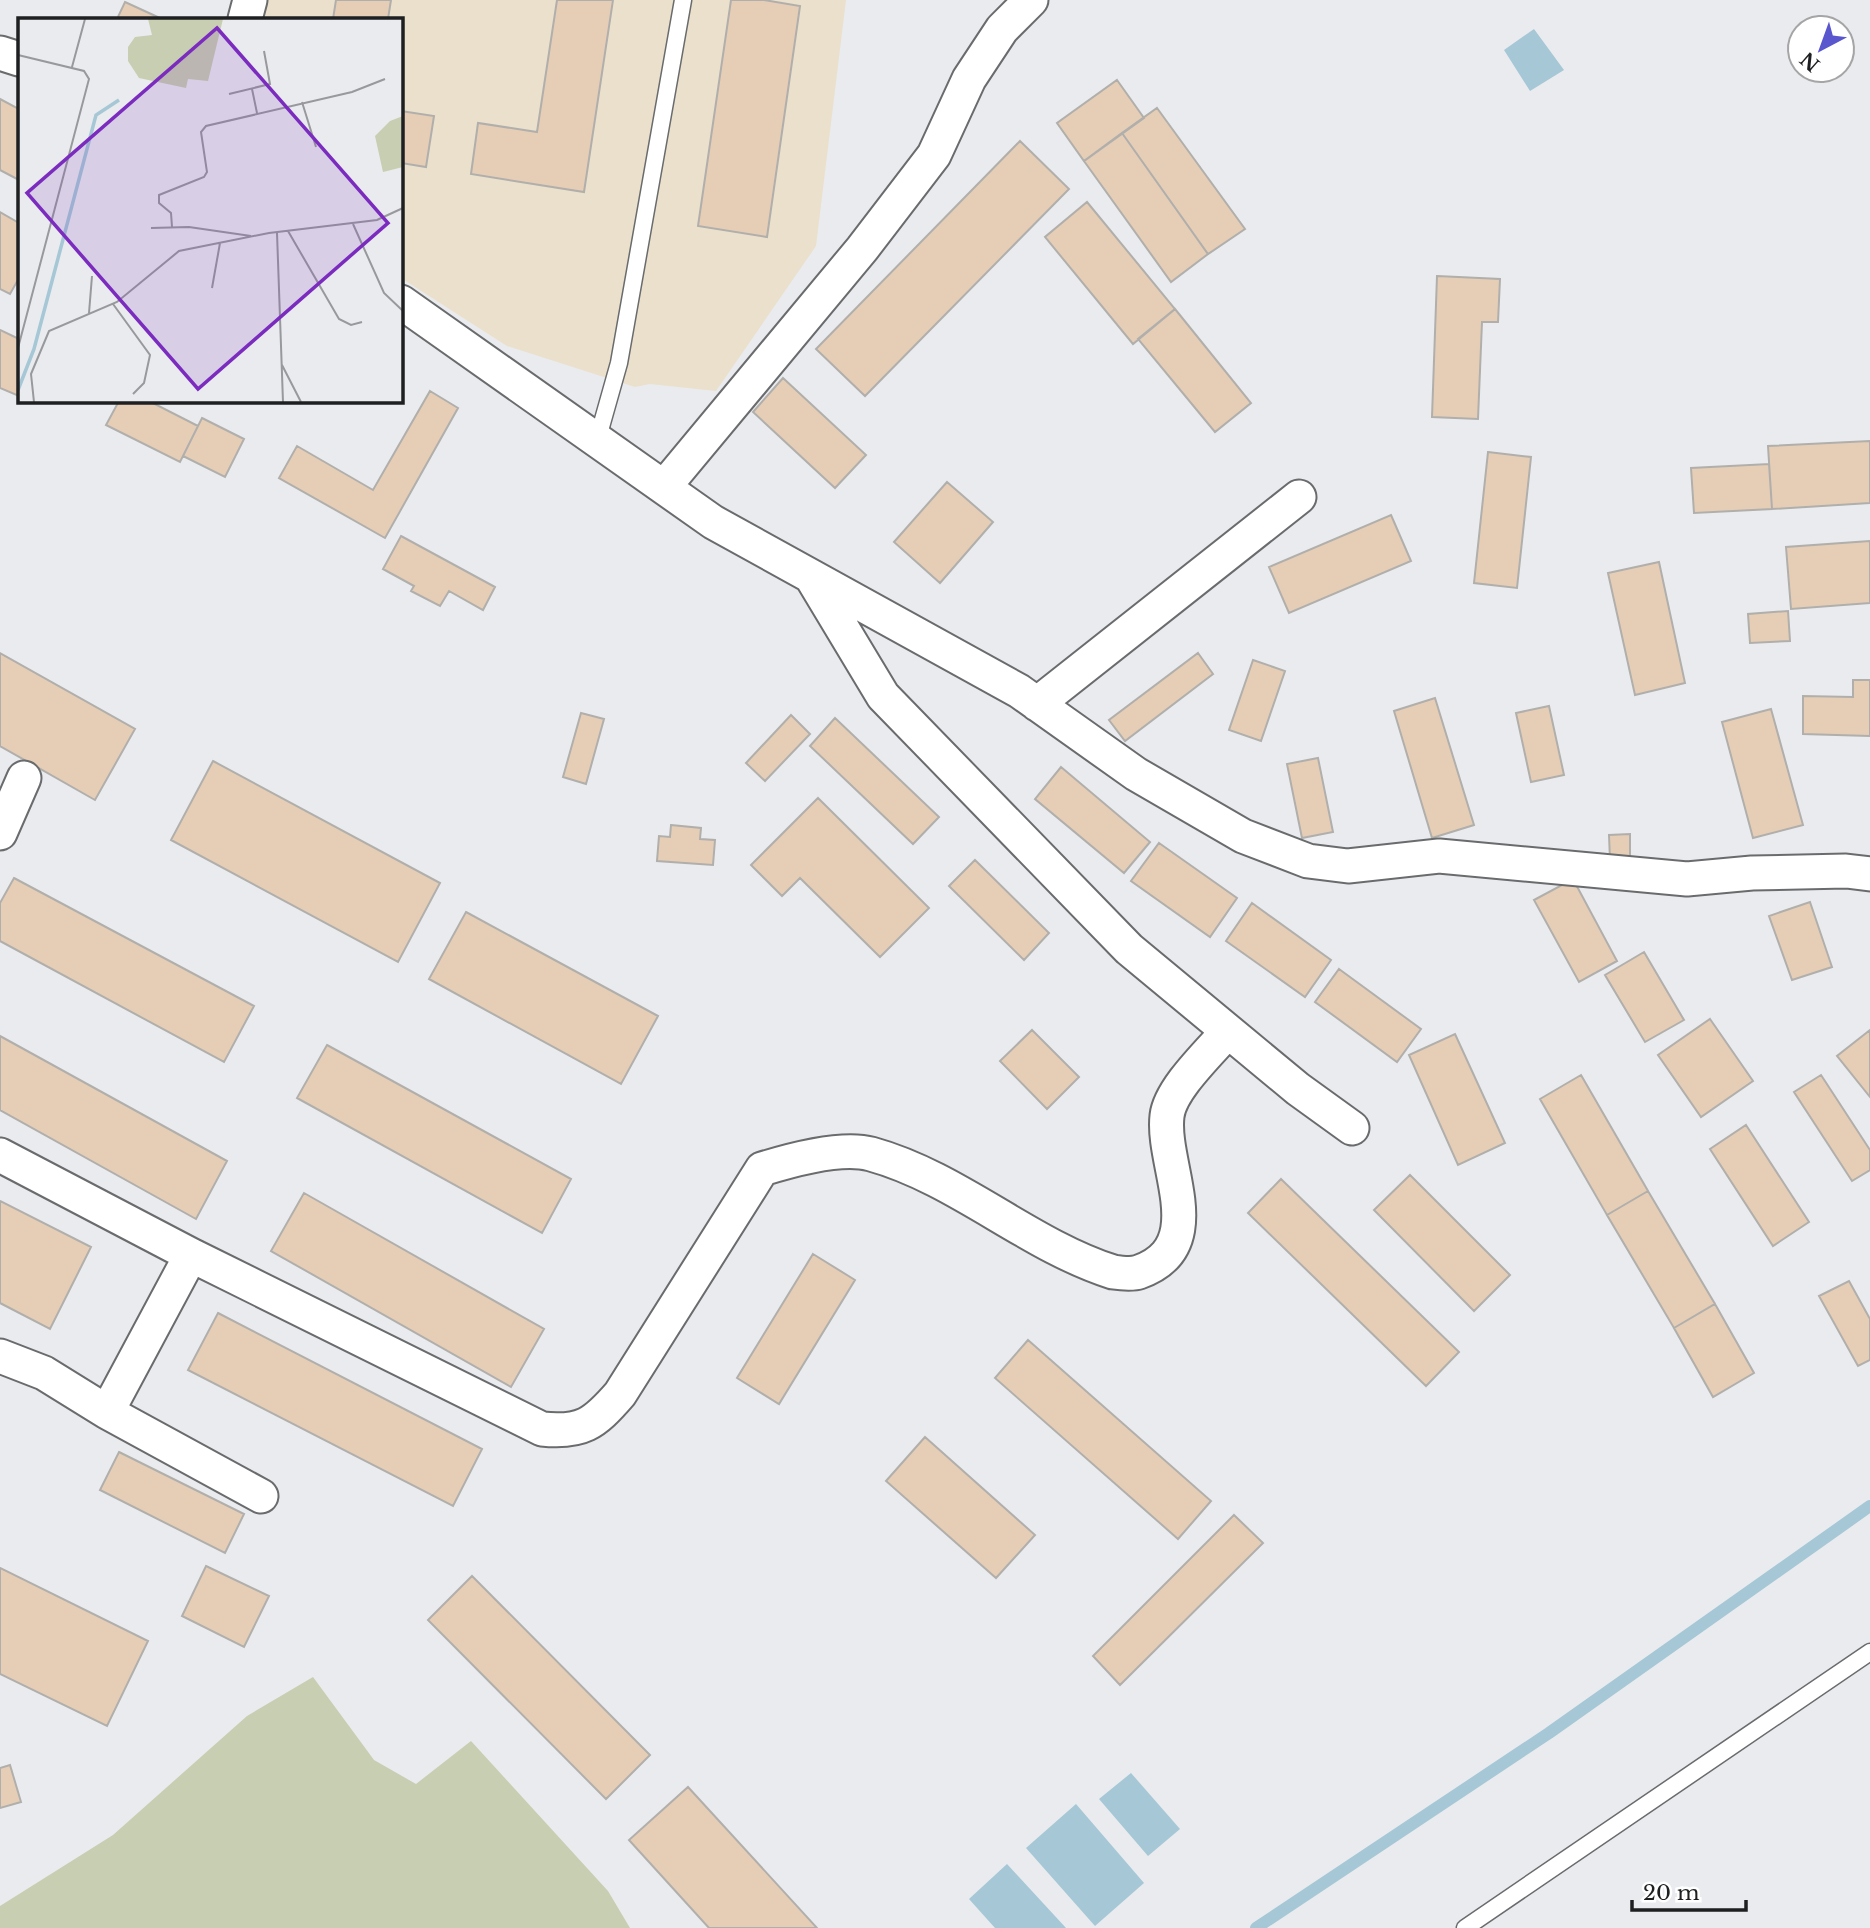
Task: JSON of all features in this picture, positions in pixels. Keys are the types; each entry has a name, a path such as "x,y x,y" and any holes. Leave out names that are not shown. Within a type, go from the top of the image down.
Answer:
{"street":[{"path":"245,18 250,0"},
{"path":"664,487 862,249 934,155 968,79 1002,29 1031,0"},
{"path":"0,53 18,59"},
{"path":"402,303 713,522 1019,691 1136,774 1243,836 1308,861 1349,866 1439,856 1687,880 1752,873 1846,871 1870,874"},
{"path":"1037,704 1300,497"},
{"path":"811,576 883,696 1129,949 1352,1128"},
{"path":"0,833 24,778"},
{"path":"0,1155 191,1255 542,1429 570,1431 599,1419 620,1394 762,1169 807,1155 869,1153 940,1183 1091,1262 1116,1272 1139,1272 1171,1247 1179,1229 1180,1207 1167,1139 1167,1114 1175,1093 1228,1031"},
{"path":"107,1412 191,1255"},
{"path":"0,1356 44,1373 107,1412 261,1496"}],"lane":[{"path":"597,440 619,363 683,0"},
{"path":"1465,1928 1870,1652"}],"shaded area":[{"path":"266,0 846,0 816,246 716,391 650,384 635,387 507,346 402,279 402,18 260,18"}],"green space":[{"path":"313,1677 374,1760 416,1784 471,1741 608,1891 630,1928 0,1928 0,1906 113,1835 247,1716"}],"water":[{"path":"1534,29 1564,70 1530,91 1504,50"},
{"path":"1131,1773 1180,1829 1148,1856 1099,1799"},
{"path":"1076,1804 1144,1883 1095,1926 1026,1848"},
{"path":"1007,1864 1066,1928 995,1928 969,1899"}],"building":[{"path":"336,0 391,0 388,18 333,18"},
{"path":"557,0 613,0 584,192 471,174 478,123 537,132"},
{"path":"731,0 764,0 800,6 767,237 698,226"},
{"path":"125,2 160,18 117,18"},
{"path":"1117,80 1144,118 1084,161 1057,123"},
{"path":"0,99 18,108 18,179 0,170"},
{"path":"1157,108 1245,229 1208,254 1122,133"},
{"path":"402,111 434,116 426,167 402,163"},
{"path":"1122,133 1208,254 1171,282 1084,161"},
{"path":"1020,141 1069,189 865,396 816,349"},
{"path":"1087,202 1175,309 1133,344 1045,237"},
{"path":"0,212 18,222 18,280 10,294 0,289"},
{"path":"1437,276 1500,279 1498,322 1482,322 1478,419 1432,417"},
{"path":"1175,309 1251,403 1215,432 1138,339"},
{"path":"0,330 18,339 18,396 0,388"},
{"path":"783,378 866,455 835,488 753,412"},
{"path":"430,391 458,408 385,538 279,478 297,446 373,490"},
{"path":"118,402 151,402 198,426 180,462 106,425"},
{"path":"202,418 244,439 225,477 183,456"},
{"path":"1870,441 1870,503 1772,509 1768,446"},
{"path":"1488,452 1531,457 1517,588 1474,583"},
{"path":"1769,464 1772,509 1694,513 1691,468"},
{"path":"947,482 993,522 940,583 894,542"},
{"path":"1391,515 1411,561 1289,613 1269,567"},
{"path":"401,536 495,587 483,610 449,591 440,606 411,591 414,586 383,569"},
{"path":"1870,541 1870,603 1791,609 1786,547"},
{"path":"1659,562 1685,683 1635,695 1608,573"},
{"path":"1788,611 1790,641 1750,643 1748,614"},
{"path":"0,653 135,729 95,800 0,746"},
{"path":"1198,653 1213,674 1125,741 1109,720"},
{"path":"1253,660 1285,671 1261,741 1229,730"},
{"path":"1853,680 1870,680 1870,736 1803,734 1803,696 1853,697"},
{"path":"1435,698 1474,825 1432,838 1394,711"},
{"path":"1549,706 1564,775 1531,782 1516,713"},
{"path":"1771,709 1803,825 1753,838 1722,722"},
{"path":"581,713 604,719 586,784 563,777"},
{"path":"791,715 810,734 765,781 746,763"},
{"path":"835,718 939,817 913,844 810,746"},
{"path":"1318,758 1333,832 1302,838 1287,764"},
{"path":"213,761 440,883 398,962 171,840"},
{"path":"1061,767 1150,842 1124,873 1035,799"},
{"path":"818,798 929,908 880,957 800,878 782,896 751,865"},
{"path":"671,825 701,828 700,839 715,840 713,865 657,861 659,836 670,837"},
{"path":"1630,834 1630,860 1610,860 1609,835"},
{"path":"1159,843 1237,898 1210,937 1131,881"},
{"path":"975,860 1049,933 1024,960 949,886"},
{"path":"14,878 254,1006 224,1062 0,941 0,903"},
{"path":"1573,879 1617,961 1579,982 1534,900"},
{"path":"1810,902 1832,967 1792,980 1769,916"},
{"path":"1252,903 1331,960 1305,997 1226,941"},
{"path":"466,912 658,1016 621,1084 429,979"},
{"path":"1644,952 1684,1020 1645,1042 1605,975"},
{"path":"1339,969 1421,1029 1397,1062 1315,1002"},
{"path":"1710,1019 1753,1081 1701,1117 1658,1055"},
{"path":"1032,1030 1079,1077 1047,1109 1000,1061"},
{"path":"1870,1030 1870,1097 1837,1056"},
{"path":"1455,1034 1505,1143 1458,1165 1409,1055"},
{"path":"0,1036 227,1161 196,1219 0,1110"},
{"path":"327,1045 571,1179 542,1233 297,1098"},
{"path":"1581,1075 1648,1191 1607,1215 1540,1099"},
{"path":"1821,1075 1870,1150 1870,1170 1852,1181 1794,1092"},
{"path":"1746,1125 1809,1222 1773,1246 1710,1149"},
{"path":"1410,1175 1510,1275 1474,1311 1374,1210"},
{"path":"1281,1179 1459,1352 1426,1386 1248,1213"},
{"path":"1648,1191 1715,1304 1674,1328 1607,1215"},
{"path":"304,1193 544,1329 511,1387 271,1251"},
{"path":"0,1201 91,1247 50,1329 0,1303"},
{"path":"813,1254 855,1280 779,1404 737,1378"},
{"path":"1849,1281 1870,1319 1870,1360 1858,1366 1819,1296"},
{"path":"1715,1304 1754,1373 1713,1397 1674,1328"},
{"path":"218,1313 482,1449 453,1506 188,1370"},
{"path":"1028,1340 1211,1501 1178,1539 995,1378"},
{"path":"925,1437 1035,1535 996,1578 886,1481"},
{"path":"119,1452 244,1514 225,1553 100,1490"},
{"path":"1234,1515 1263,1543 1120,1685 1093,1656"},
{"path":"206,1566 269,1596 244,1647 182,1616"},
{"path":"0,1568 148,1641 107,1726 0,1674"},
{"path":"472,1576 650,1755 606,1799 428,1620"},
{"path":"10,1765 21,1802 0,1808 0,1768"},
{"path":"688,1787 817,1928 709,1928 629,1840"}],"waterway":[{"path":"1256,1928 1549,1733 1870,1506"}]}
